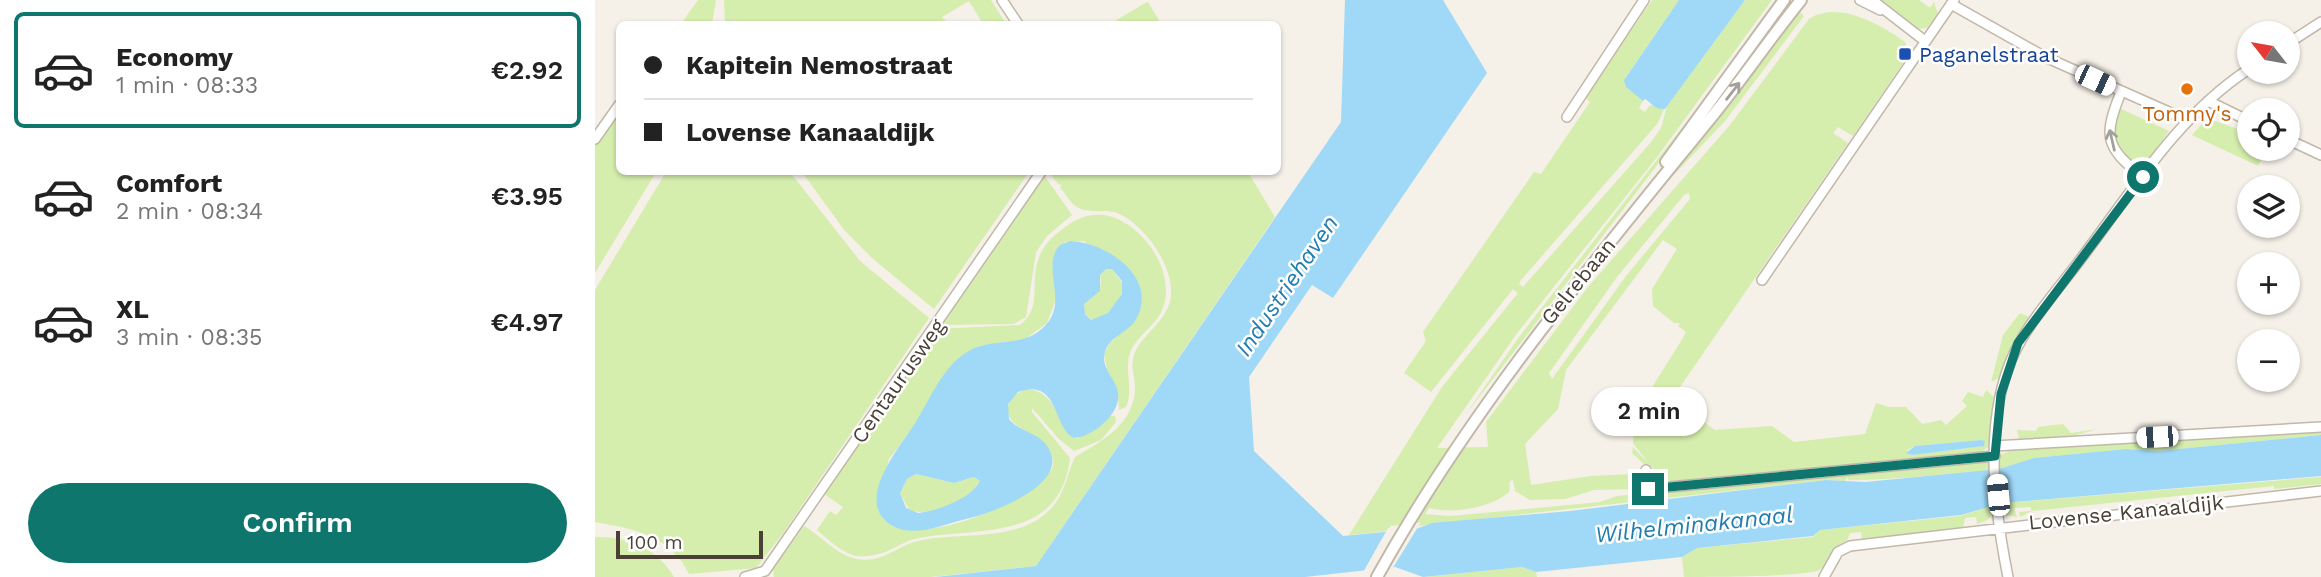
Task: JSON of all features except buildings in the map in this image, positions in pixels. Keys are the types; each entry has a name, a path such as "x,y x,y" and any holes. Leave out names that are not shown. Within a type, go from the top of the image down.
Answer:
{"street":[{"path":"1002,0 1016,21"},
{"path":"1567,117 1644,0"},
{"name":"Gelrebaan","path":"1371,577 1538,322 1661,169 1784,0"},
{"name":"Gelrebaan","path":"1377,577 1462,435 1561,302 1739,83 1801,0"},
{"path":"1860,0 1882,10"},
{"path":"1872,0 1925,41"},
{"path":"1762,280 1953,2 2023,46 2187,120"},
{"path":"2300,36 2321,22"},
{"path":"2008,577 1999,530 1994,451 2001,394 2018,343 2187,120 2237,78"},
{"path":"2121,92 2110,121 2115,153 2143,177"},
{"path":"2208,101 2237,115"},
{"path":"595,139 616,108"},
{"path":"2300,145 2321,155"},
{"name":"Centaurusweg","path":"745,577 765,571 1039,175"},
{"path":"1646,470 1648,489 1994,451 2321,427"},
{"name":"Lovense Kanaaldijk","path":"1824,577 1844,547 1999,530 2019,524 2321,491"}],"green space":[{"path":"698,0 716,0 712,21 683,21"},
{"path":"724,0 991,0 1004,21 981,21 969,1 942,17 946,21 725,21"},
{"path":"1652,0 1679,0 1625,78 1626,87 1643,101 1639,108 1645,112 1650,105 1664,109 1658,123 1521,280 1519,284 1523,287 1652,141 1661,128 1667,106 1745,0 1772,0 1657,157 1518,332 1437,448 1488,447 1486,422 1588,287 1730,125 1809,19 1832,12 1845,13 1871,22 1905,42 1907,47 1901,61 1903,63 1853,136 1838,127 1833,133 1848,143 1671,400 1715,430 1772,426 1794,442 1865,434 1876,403 1889,407 1906,407 1922,424 1941,420 1946,425 1967,406 1962,401 1968,392 1983,397 1986,390 1995,398 1988,447 1979,454 1678,485 1661,476 1633,443 1645,400 1686,332 1678,326 1680,323 1674,323 1653,306 1652,289 1677,249 1663,240 1566,370 1558,409 1525,444 1531,485 1591,476 1634,474 1636,489 1594,490 1565,499 1530,500 1515,491 1513,480 1510,481 1509,492 1482,506 1460,510 1429,508 1425,514 1451,516 1600,502 1617,496 1980,461 1990,461 1992,470 1884,479 1848,480 1847,477 1845,481 1826,480 1418,526 1415,523 1390,526 1390,531 1349,535 1442,387 1518,293 1513,289 1431,392 1404,373 1426,341 1423,332 1534,172 1541,174 1590,102 1585,97","holes":["1689,193 1690,199 1626,276 1552,379 1549,373 1617,277 1684,195","1981,440 1985,442 1983,446 1910,455 1907,450 1915,446"]},
{"path":"1880,0 1919,0 1930,8 1934,2 1938,14 1927,28 1917,29"},
{"path":"1147,2 1159,21 1115,21"},
{"path":"1797,9 1804,16 1725,121 1651,199 1598,265 1595,264 1727,102"},
{"path":"1706,97 1708,99 1466,414 1519,337"},
{"path":"2119,108 2169,131 2141,170 2125,157 2117,144 2115,129"},
{"path":"616,114 616,175 654,175 595,273 595,144"},
{"path":"2215,121 2237,129 2237,156 2192,135 2202,124"},
{"path":"2247,161 2261,161 2258,166"},
{"path":"664,175 792,175 860,261 929,318 784,532 756,568 689,574 672,550 661,542 637,531 595,522 595,290"},
{"path":"804,175 1027,175 934,309 872,258 845,231"},
{"path":"1044,175 1072,215 1047,236 1036,252 1026,317 1013,324 942,325"},
{"path":"1051,175 1250,175 1275,217 1036,566 930,577 774,577 773,569 804,526 840,552 863,560 880,557 918,541 993,534 1029,524 1044,515 1057,501 1075,457 1106,438 1123,421 1134,400 1134,355 1167,310 1171,290 1169,276 1156,249 1137,226 1114,212 1077,207 1060,187 1062,185"},
{"path":"1104,215 1118,219 1143,238 1161,265 1165,280 1166,296 1162,310 1130,353 1126,407 1119,410 1118,392 1107,369 1104,355 1109,344 1136,318 1140,287 1084,241 1065,242 1053,258 1056,299 1047,323 1025,339 979,346 959,358 945,373 913,428 889,459 878,498 888,522 904,528 926,529 950,525 1000,507 1041,481 1053,467 1052,455 1046,446 1010,418 1008,409 1012,397 1025,389 1036,391 1051,402 1069,433 1076,439 1104,423 1109,416 1115,416 1116,422 1101,440 1074,451 1059,439 1032,408 1032,412 1070,458 1063,485 1051,504 1034,517 1014,525 919,538 868,556 847,553 817,530 830,511 836,515 843,507 824,494 937,329 1020,325 1033,305 1036,268 1049,241 1078,219"},
{"path":"1106,269 1112,269 1123,284 1121,297 1108,313 1092,320 1085,314 1084,304 1099,289 1100,275"},
{"path":"2020,313 2029,317 2010,349 1999,378 1991,382 2003,335"},
{"path":"2063,424 2071,433 2097,429 2073,436 2019,439 2017,430 2036,431 2038,427"},
{"path":"2321,428 2321,435 2158,451 2126,449 2035,458 1999,469 1998,456 2012,450"},
{"path":"1633,447 1649,464 1645,465 1632,453"},
{"path":"916,474 954,483 974,477 980,481 959,501 927,512 917,512 909,510 900,493 907,479"},
{"path":"2321,477 2321,484 2274,489 2274,486 2032,511 2020,517 2019,512 2031,511 2031,507 2014,508 2017,517 2006,515 2002,507 2004,503"},
{"path":"1995,505 1992,516 1987,520 1977,524 1976,517 1965,518 1963,528 1862,539 1861,532 1850,533 1847,541 1838,547 1817,571 1771,576 1684,577 1682,557 1697,548 1813,537 1820,530 1960,516"},
{"path":"595,537 619,539 641,546 660,559 674,577 595,577"},
{"path":"1522,567 1536,572 1537,577 1424,577"}],"water":[{"path":"1345,0 1443,0 1487,73 1333,298 1312,285 1249,377 1254,451 1343,536 1416,529 1432,523 1570,511 1826,480 1865,482 1999,469 2034,458 2126,449 2158,451 2321,435 2321,476 2003,503 1961,515 1820,530 1813,536 1697,548 1682,557 1536,572 1522,567 1423,577 1395,567 1305,577 935,577 1036,566 1341,122"},
{"path":"1679,0 1745,0 1665,109 1661,109 1645,99 1643,101 1626,87 1624,80"},
{"path":"1070,241 1084,243 1114,256 1136,277 1141,291 1141,306 1135,321 1110,343 1105,352 1104,363 1118,392 1118,400 1111,416 1097,429 1074,438 1067,433 1048,397 1041,391 1032,389 1018,392 1008,404 1009,419 1043,441 1052,460 1050,472 1040,484 1011,503 978,516 920,530 910,531 893,526 881,516 877,503 878,488 892,458 938,383 959,358 977,347 1031,336 1049,321 1055,302 1053,262 1060,245","holes":["1106,269 1112,269 1122,281 1122,294 1108,313 1091,320 1085,314 1084,304 1100,291 1100,275","916,474 954,483 974,477 980,481 961,499 934,510 918,513 906,508 900,493 907,479"]},
{"path":"1985,441 1984,446 1912,455 1906,453 1915,446"}],"pier":[{"path":"1421,522 1391,571 1362,574 1388,528"}],"place":[{"name":"Paganelstraat","path":"1905,54"},
{"name":"Tommy's","path":"2187,89"}],"route":[{"path":"1648,489 1995,456 2001,394 2006,372 2018,343 2143,177"}],"water label":[{"name":"Industriehaven","path":"1287,286"},
{"name":"Wilhelminakanaal","path":"1694,525"}]}
